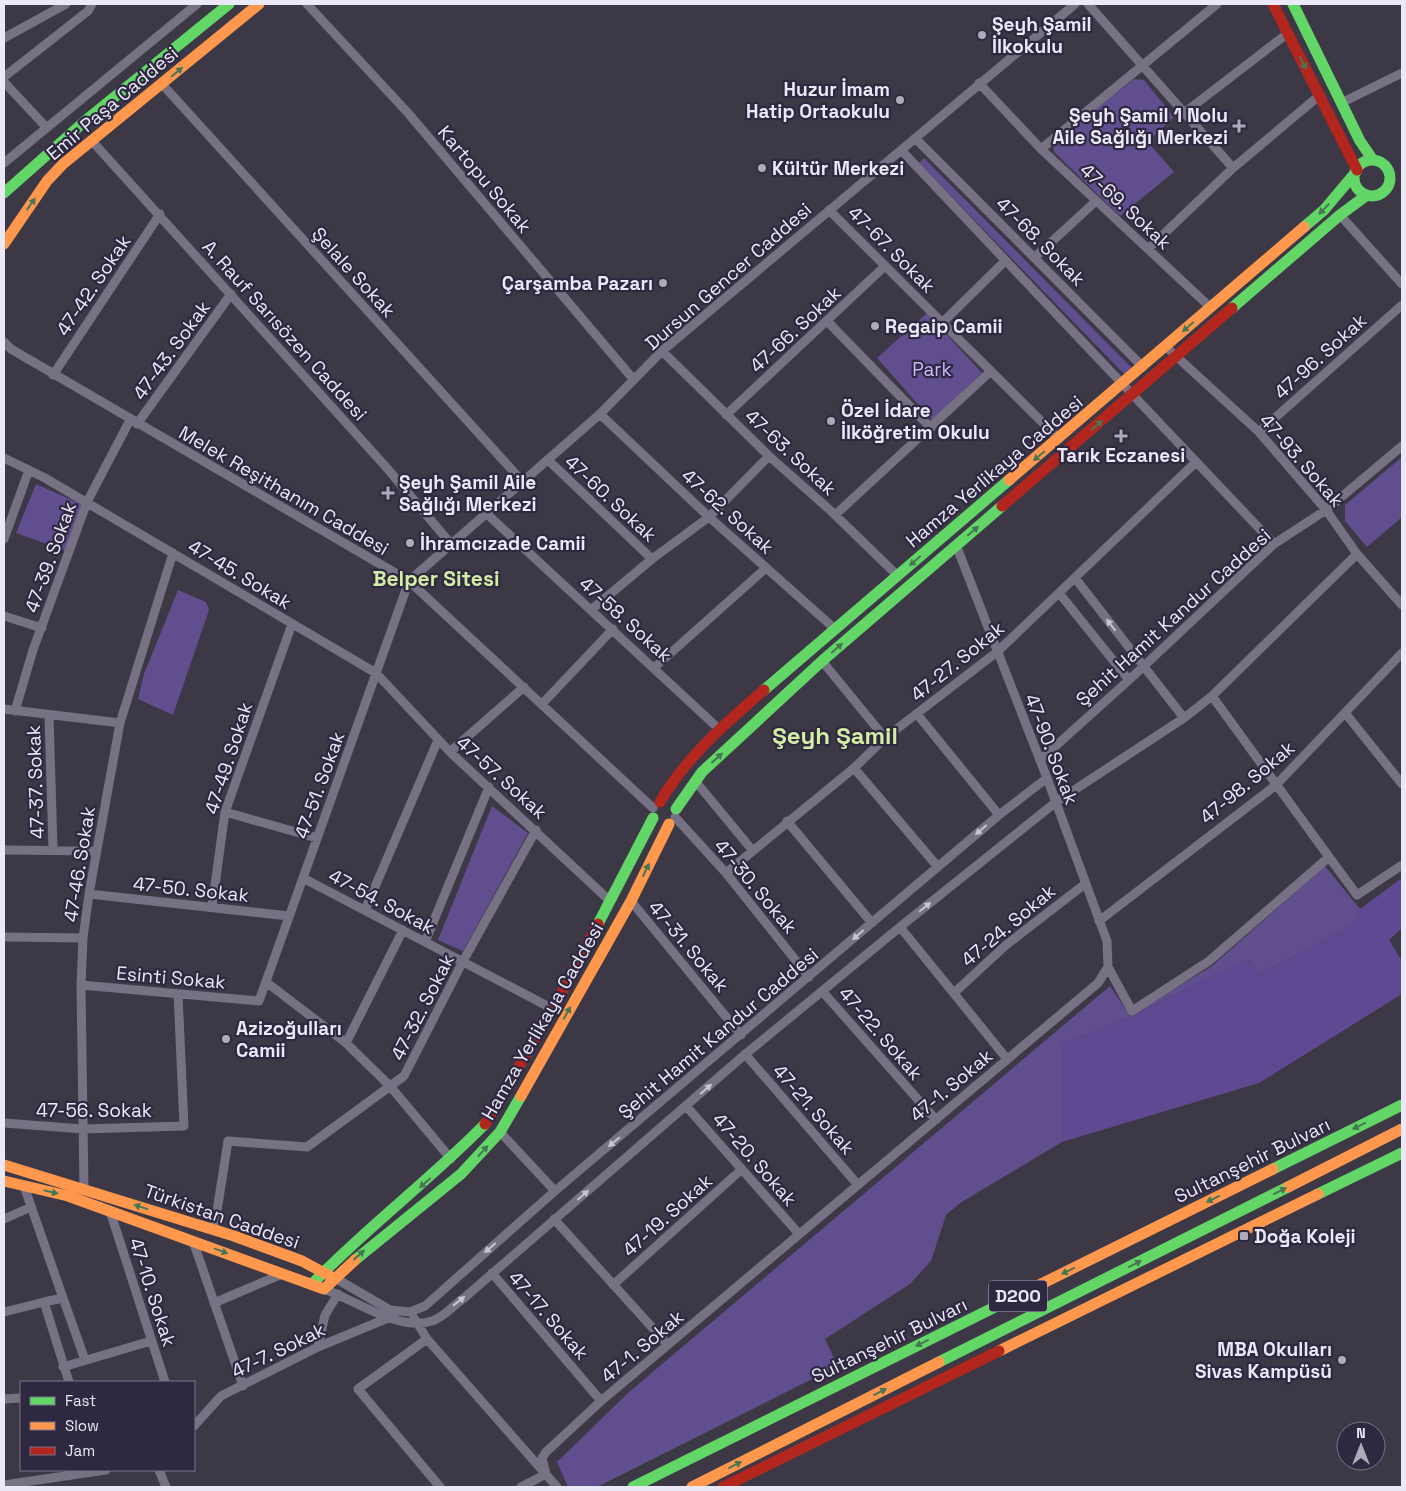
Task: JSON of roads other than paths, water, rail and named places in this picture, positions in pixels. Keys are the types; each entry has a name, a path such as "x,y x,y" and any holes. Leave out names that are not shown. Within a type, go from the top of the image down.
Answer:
{"main road":[{"name":"Emir Paşa Caddesi","path":"4,193 215,9 229,4"},
{"name":"Emir Paşa Caddesi","path":"4,244 47,181 63,164 259,4"},
{"path":"1273,4 1346,145 1356,171 1357,187 1367,195 1380,194 1386,189 1390,180 1386,167 1373,160 1342,103 1293,4"},
{"path":"1356,171 1362,164 1373,160"},
{"name":"Hamza Yerlikaya Caddesi","path":"312,1284 323,1272 451,1160 486,1123 553,1009 669,785 685,764 720,729 835,629 1324,210 1356,171"},
{"name":"Hamza Yerlikaya Caddesi","path":"324,1290 371,1245 461,1174 500,1132 631,901 673,817 702,772 822,661 1340,215 1367,195"},
{"path":"669,802 673,817 660,824 656,809 669,802"},
{"name":"Sultanşehir Bulvarı","path":"633,1487 1402,1105"},
{"name":"Sultanşehir Bulvarı","path":"692,1487 1402,1129"},
{"path":"723,1487 1402,1153"},
{"name":"Türkistan Caddesi","path":"4,1165 214,1230 302,1261 335,1278"},
{"name":"Türkistan Caddesi","path":"4,1181 68,1196 324,1290"}],"street":[{"path":"4,38 66,4"},
{"path":"4,77 88,11 92,4"},
{"path":"4,163 198,4"},
{"name":"Kartopu Sokak","path":"307,4 408,113 634,380"},
{"name":"Dursun Gencer Caddesi","path":"409,581 600,414 662,351 1075,4"},
{"path":"1088,4 1233,168"},
{"path":"1041,149 1217,4"},
{"path":"1184,113 1288,33"},
{"path":"1342,103 1402,73"},
{"path":"4,82 46,127"},
{"name":"47-69. Sokak","path":"979,83 1041,149 1211,308"},
{"name":"Şelale Sokak","path":"162,84 522,481"},
{"path":"1148,249 1233,168 1320,95"},
{"name":"47-68. Sokak","path":"915,138 1143,367"},
{"name":"A. Rauf Sarısözen Caddesi","path":"92,141 160,214 386,467 451,544"},
{"name":"47-68. Sokak","path":"900,150 1274,544"},
{"path":"1034,258 1096,201"},
{"name":"47-67. Sokak","path":"829,210 1059,439"},
{"name":"47-42. Sokak","path":"53,374 160,214"},
{"path":"1340,215 1402,284"},
{"path":"942,323 1005,261"},
{"name":"47-66. Sokak","path":"726,415 828,322 885,266"},
{"name":"47-43. Sokak","path":"133,422 231,294"},
{"name":"47-96. Sokak","path":"1259,432 1402,305"},
{"path":"828,322 931,428"},
{"name":"Melek Reşithanım Caddesi","path":"4,342 7,349 409,581 656,809"},
{"name":"47-93. Sokak","path":"1166,347 1259,432 1326,510 1357,554 1402,605"},
{"name":"47-63. Sokak","path":"662,351 769,456 835,515 898,576"},
{"path":"835,515 990,372"},
{"name":"47-62. Sokak","path":"600,414 709,517 835,629"},
{"name":"47-39. Sokak","path":"15,711 42,628 87,502 133,422"},
{"name":"Şehit Hamit Kandur Caddesi","path":"1040,760 1130,680 1274,544 1326,510 1402,446"},
{"path":"591,610 652,559 709,517 769,456"},
{"name":"47-45. Sokak","path":"4,458 87,502 376,673"},
{"name":"47-60. Sokak","path":"548,460 652,559"},
{"name":"47-27. Sokak","path":"726,873 787,821 854,768 885,738 997,652 1196,462"},
{"path":"4,540 29,470"},
{"name":"47-58. Sokak","path":"487,514 720,729"},
{"name":"47-90. Sokak","path":"956,545 1047,778 1100,921 1107,941 1108,967"},
{"name":"47-46. Sokak","path":"84,1189 81,985 83,938 89,894 120,723 173,553"},
{"name":"Şehit Hamit Kandur Caddesi","path":"417,1322 432,1321 492,1273 745,1054 1056,802 1184,718 1212,696 1357,554"},
{"path":"654,667 766,568"},
{"path":"1075,578 1184,718"},
{"name":"47-51. Sokak","path":"258,1001 409,581"},
{"path":"1060,593 1130,680"},
{"path":"4,616 42,628"},
{"name":"47-49. Sokak","path":"212,907 225,812 292,624"},
{"path":"542,704 613,629"},
{"name":"47-98. Sokak","path":"1100,921 1276,785 1402,654"},
{"path":"822,661 885,738"},
{"name":"47-57. Sokak","path":"376,673 450,752 536,830 610,901"},
{"path":"450,752 524,687"},
{"path":"1212,696 1357,895 1402,865"},
{"path":"4,709 120,723"},
{"path":"917,714 999,815"},
{"path":"1346,714 1402,784"},
{"name":"47-37. Sokak","path":"49,715 53,849"},
{"path":"365,910 438,740"},
{"path":"854,768 938,867"},
{"name":"Şehit Hamit Kandur Caddesi","path":"410,1312 425,1306 556,1191 999,815 1047,778"},
{"name":"47-30. Sokak","path":"696,782 753,851"},
{"path":"425,942 489,787"},
{"path":"225,812 317,838"},
{"name":"47-30. Sokak","path":"673,817 726,873 809,977"},
{"path":"787,821 872,923"},
{"name":"47-32. Sokak","path":"214,1230 228,1141 307,1147 404,1076 462,963 536,830"},
{"path":"4,850 53,849 96,851"},
{"path":"1108,967 1132,1011 1209,961 1329,857"},
{"name":"47-54. Sokak","path":"303,878 553,1009"},
{"name":"47-24. Sokak","path":"954,993 1006,944 1085,884"},
{"name":"47-50. Sokak","path":"89,894 289,916"},
{"name":"47-31. Sokak","path":"631,901 741,1035"},
{"path":"900,927 1007,1059"},
{"path":"346,1043 403,930"},
{"path":"4,937 83,938"},
{"name":"47-1. Sokak","path":"546,1474 542,1458 546,1452 601,1401 1098,983 1108,967"},
{"path":"266,982 346,1043 390,1086 451,1160"},
{"name":"Esinti Sokak","path":"81,985 258,1001"},
{"name":"47-22. Sokak","path":"822,991 936,1120"},
{"name":"47-56. Sokak","path":"4,1123 83,1129 184,1126 178,994"},
{"name":"47-21. Sokak","path":"745,1054 858,1185"},
{"name":"47-20. Sokak","path":"686,1106 799,1234"},
{"path":"500,1132 556,1191"},
{"name":"47-19. Sokak","path":"613,1285 742,1170"},
{"path":"24,1186 85,1360"},
{"path":"4,1219 31,1207"},
{"name":"47-10. Sokak","path":"110,1211 165,1381"},
{"path":"554,1220 668,1345"},
{"path":"193,1241 243,1386"},
{"name":"47-17. Sokak","path":"492,1273 601,1401"},
{"path":"214,1303 282,1274"},
{"name":"Türkistan Caddesi","path":"335,1278 390,1310 410,1312"},
{"name":"Türkistan Caddesi","path":"324,1290 338,1294 388,1318 417,1322"},
{"path":"318,1347 325,1315 338,1294"},
{"path":"4,1312 63,1298"},
{"path":"44,1302 69,1381"},
{"path":"410,1312 427,1339 557,1487"},
{"name":"47-7. Sokak","path":"195,1425 220,1396 318,1347 388,1318"},
{"path":"427,1339 358,1389 440,1487"},
{"path":"63,1367 151,1341"},
{"path":"4,1400 20,1398"},
{"path":"4,1486 96,1471"},
{"path":"159,1471 166,1487"},
{"path":"521,1487 546,1474"}],"place":[{"name":"Şeyh Şamil İlkokulu","path":"982,35"},
{"name":"Huzur İmam Hatip Ortaokulu","path":"900,100"},
{"name":"Şeyh Şamil 1 Nolu Aile Sağlığı Merkezi","path":"1239,126"},
{"name":"Kültür Merkezi","path":"762,168"},
{"name":"Çarşamba Pazarı","path":"663,283"},
{"name":"Regaip Camii","path":"875,326"},
{"name":"Özel İdare İlköğretim Okulu","path":"831,421"},
{"name":"Tarık Eczanesi","path":"1121,436"},
{"name":"Şeyh Şamil Aile Sağlığı Merkezi","path":"388,493"},
{"name":"İhramcızade Camii","path":"410,543"},
{"name":"Azizoğulları Camii","path":"226,1039"},
{"name":"Doğa Koleji","path":"1244,1236"},
{"name":"MBA Okulları Sivas Kampüsü","path":"1342,1360"}],"district":[{"name":"Belper Sitesi","path":"436,579"},
{"name":"Şeyh Şamil","path":"835,736"}],"park label":[{"name":"Park","path":"932,369"}]}
